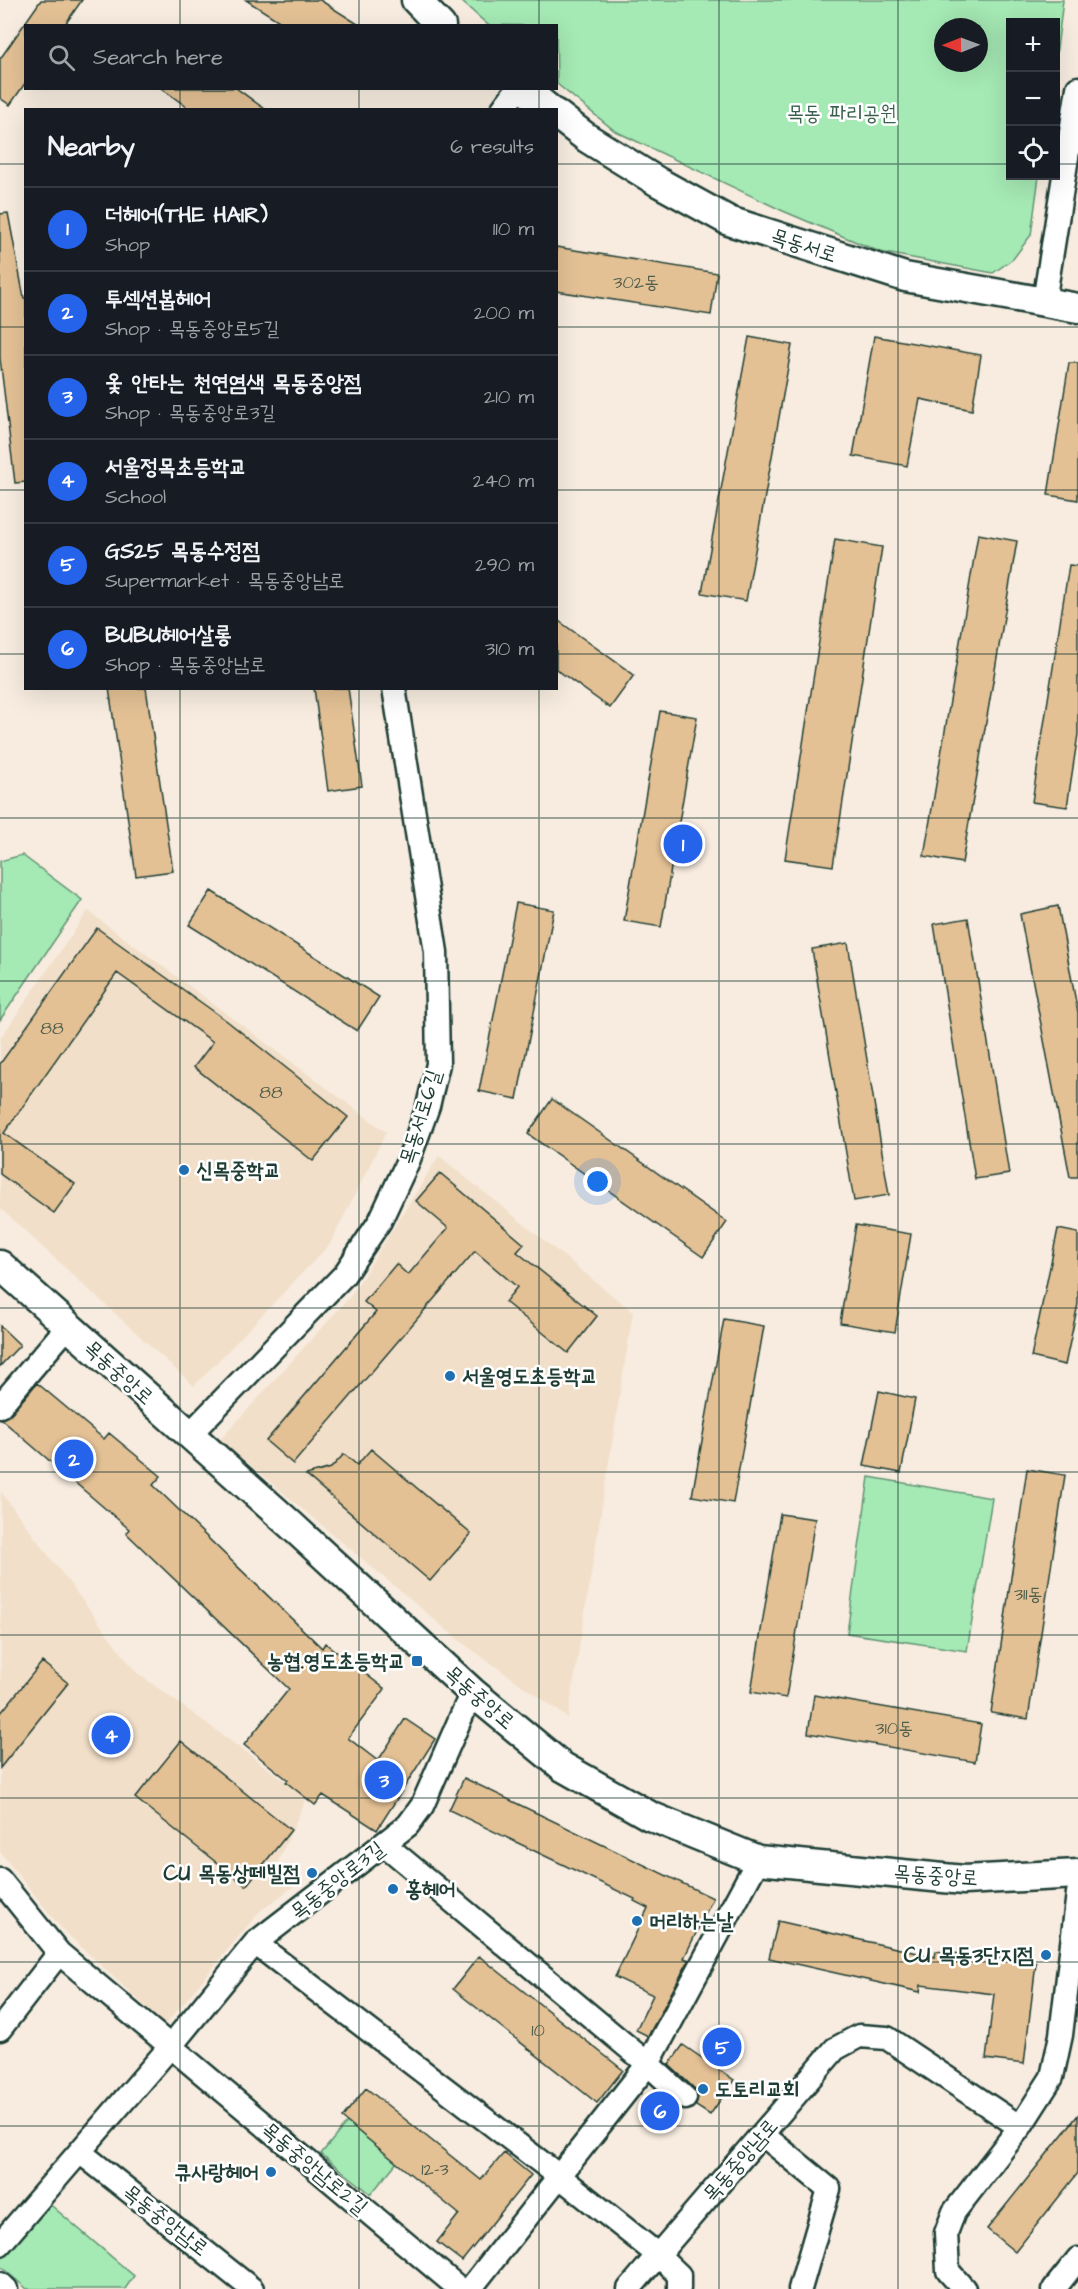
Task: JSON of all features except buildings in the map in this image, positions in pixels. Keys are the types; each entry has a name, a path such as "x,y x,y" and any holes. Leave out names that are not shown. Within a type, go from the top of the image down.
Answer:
{"main road":[{"path":"416,0 439,24"},
{"path":"523,90 547,108"},
{"name":"목동서로","path":"558,116 587,138 622,160 729,221 905,277 1078,308"},
{"name":"목동중앙로","path":"0,1265 291,1525 472,1692 563,1767 650,1816 758,1860 964,1880 1078,1874"}],"street":[{"path":"1044,302 1078,88"},
{"path":"504,108 518,90"},
{"name":"목동서로6길","path":"190,1434 344,1275 380,1221 410,1159 428,1106 438,1064 436,952 394,690"},
{"path":"0,1406 68,1326"},
{"name":"목동중앙로3길","path":"0,2244 169,2048 255,1943 408,1825 422,1806 472,1692"},
{"path":"384,1844 648,2064 685,2098"},
{"path":"470,2289 648,2064 758,1860"},
{"path":"0,1880 59,1953 169,2048"},
{"path":"964,2289 948,2271 945,2233 954,2212 1020,2127 1052,2077 1061,2035 1078,1893"},
{"path":"255,1943 559,2176 658,2255 679,2275 679,2289"},
{"path":"0,2029 59,1953"},
{"name":"목동중앙남로","path":"629,2289 835,2049 859,2036 887,2038 1020,2127"},
{"name":"목동중앙남로2길","path":"169,2048 460,2289"},
{"path":"762,2134 829,2189 800,2289"},
{"name":"목동중앙남로","path":"80,2152 252,2289"},
{"path":"1054,2289 1078,2259"},
{"path":"0,2284 6,2289"}],"shaded area":[{"name":"신목중학교","path":"88,911 386,1132 330,1244 194,1386 0,1208 0,1039"},
{"name":"서울영도초등학교","path":"439,1156 633,1312 568,1718 460,1641 220,1440 350,1297"},
{"path":"1,1492 136,1672 307,1797 274,1870 298,1883 260,1911 165,2025 62,1929 0,1852"}],"green space":[{"name":"목동 파리공원","path":"460,0 1063,0 1060,24 1060,18 1006,18 1006,180 1038,180 1031,235 1013,259 993,273 880,252 783,211 615,131 558,85 558,24 487,24"},
{"path":"22,855 82,900 0,1020 0,861"},
{"path":"869,1477 992,1498 967,1651 847,1633"},
{"path":"347,2122 397,2162 371,2194 321,2154"},
{"path":"46,2201 134,2276 125,2289 27,2289 0,2266 0,2256"}],"place":[{"name":"더헤어(THE HAIR)","path":"683,844"},
{"name":"신목중학교","path":"184,1170"},
{"name":"서울영도초등학교","path":"450,1376"},
{"name":"투섹션봅헤어","path":"74,1459"},
{"name":"농협.영도초등학교","path":"417,1661"},
{"name":"서울정목초등학교","path":"111,1735"},
{"name":"옻 안타는 천연염색 목동중앙점","path":"384,1780"},
{"name":"CU 목동상떼빌점","path":"312,1873"},
{"name":"홍헤어","path":"393,1889"},
{"name":"머리하는날","path":"637,1921"},
{"name":"CU 목동3단지점","path":"1046,1955"},
{"name":"GS25 목동수정점","path":"722,2047"},
{"name":"도토리교회","path":"703,2089"},
{"name":"BUBU헤어살롱","path":"660,2111"},
{"name":"큐사랑헤어","path":"271,2172"}]}
